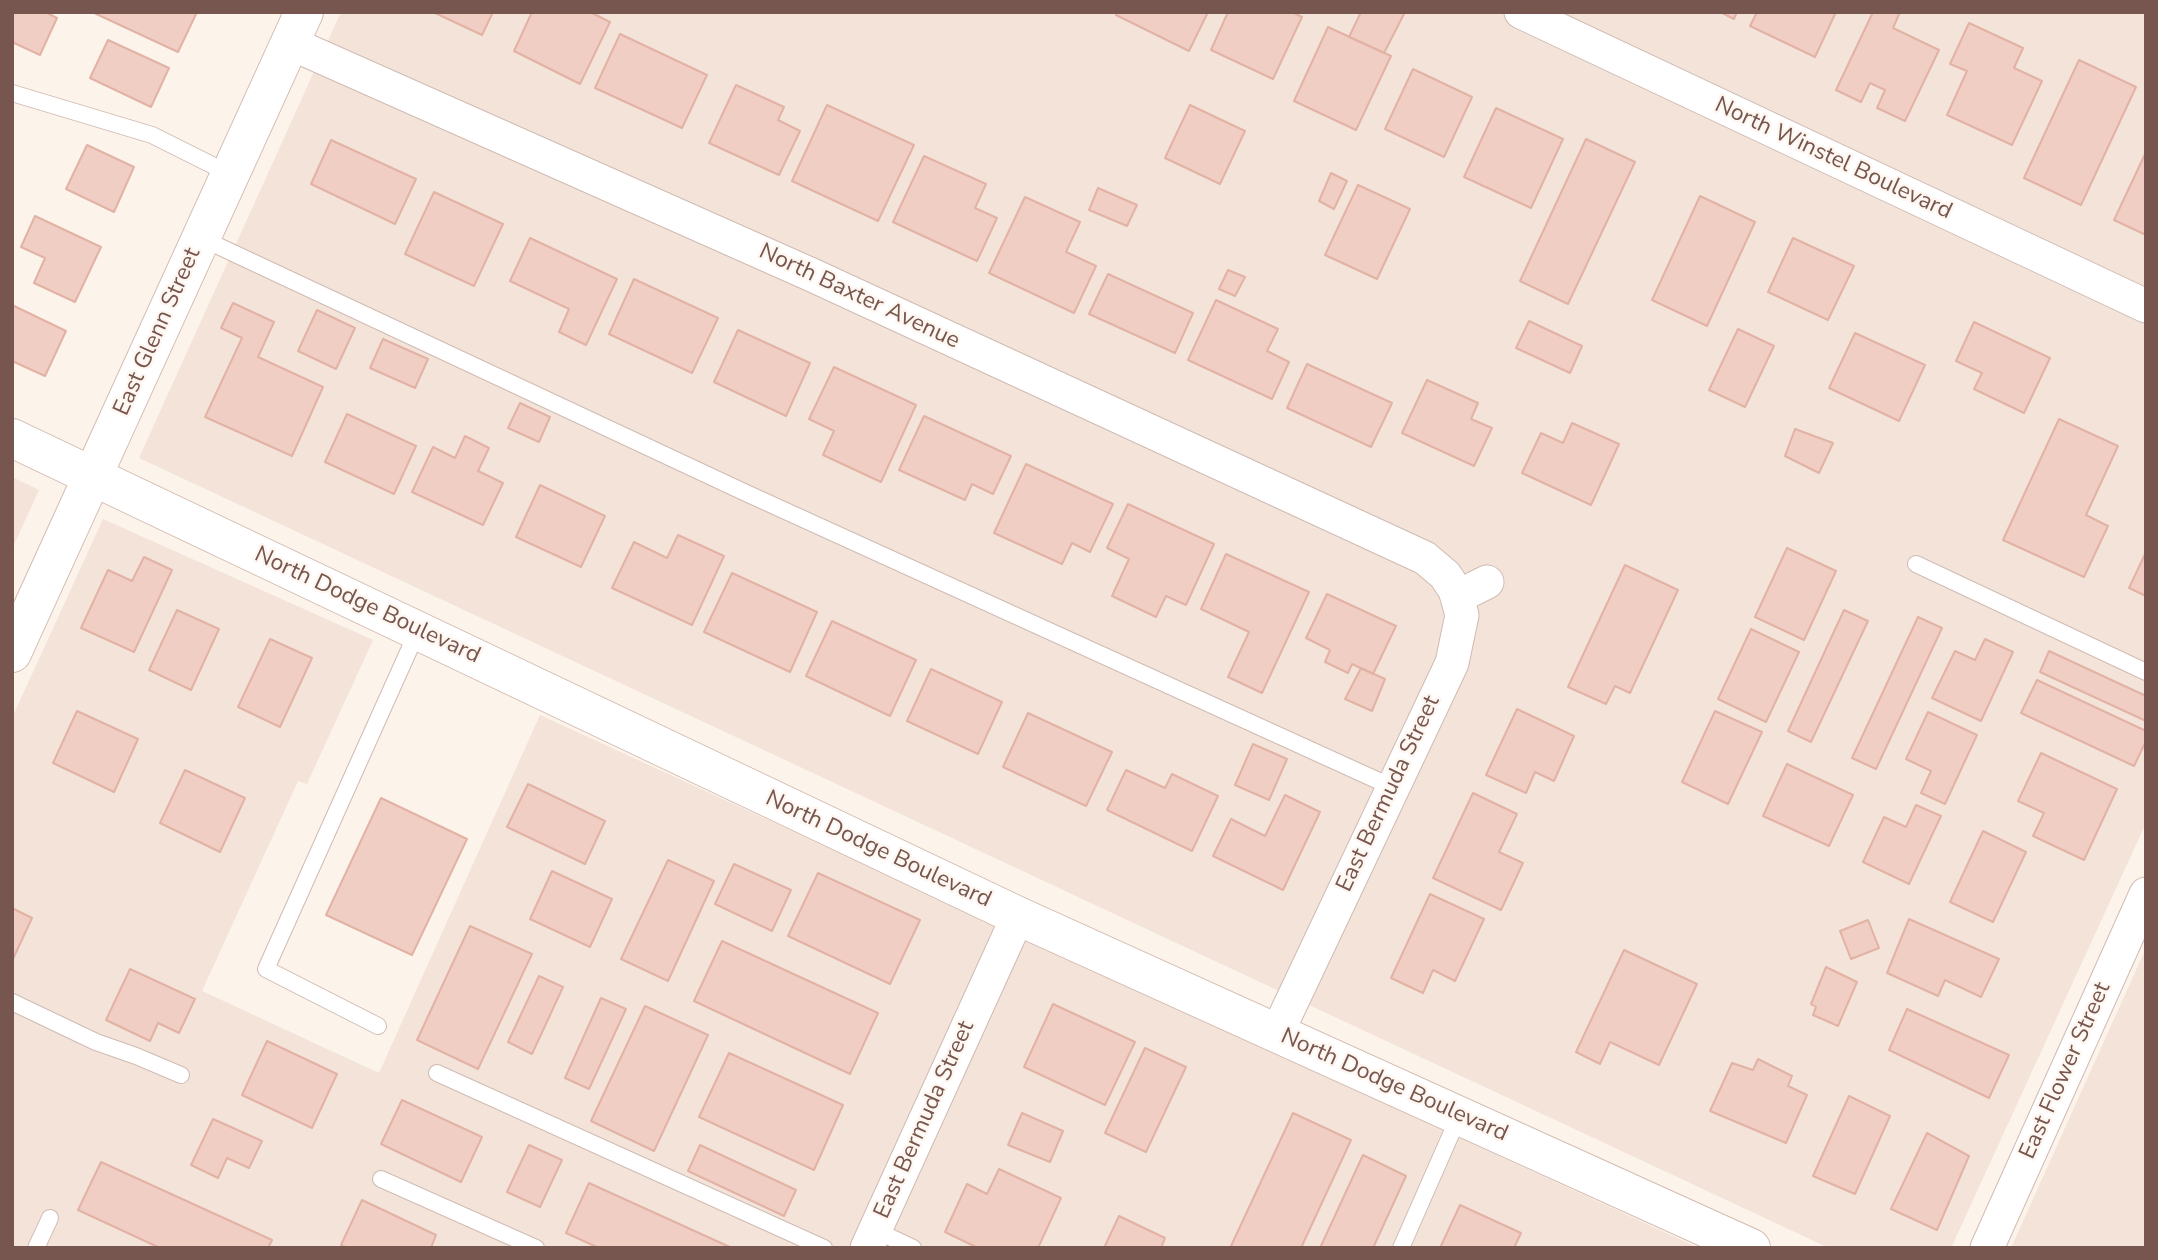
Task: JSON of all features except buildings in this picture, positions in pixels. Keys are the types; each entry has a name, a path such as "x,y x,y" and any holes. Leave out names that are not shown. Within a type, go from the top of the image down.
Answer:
{"street":[{"name":"North Winstel Boulevard","path":"1521,12 2146,306"},
{"name":"East Glenn Street","path":"12,653 297,28"},
{"name":"North Baxter Avenue","path":"297,28 812,275 1425,558 1445,575 1457,597"},
{"name":"North Dodge Boulevard","path":"12,438 1018,916 1751,1248"},
{"path":"1457,597 1488,582"},
{"name":"East Bermuda Street","path":"1277,1033 1452,663 1462,615 1457,597"},
{"name":"East Flower Street","path":"1987,1248 2146,894"},
{"name":"East Bermuda Street","path":"871,1239 1018,916"}],"lane":[{"path":"12,93 152,135 230,174"},
{"path":"201,238 746,493 1392,787"},
{"path":"1916,564 2146,672"},
{"path":"378,1027 266,969 418,630"},
{"path":"12,1002 96,1042 181,1075"},
{"path":"437,1073 824,1248"},
{"path":"1401,1248 1459,1116"},
{"path":"381,1179 536,1248"},
{"path":"36,1248 50,1218"},
{"path":"871,1239 913,1248"}],"shaded area":[{"path":"341,12 2146,12 2146,823 1951,1248 1829,1248 139,458"},
{"path":"12,477 39,490 12,549"},
{"path":"103,519 373,640 307,784 298,781 202,991 379,1073 540,715 1699,1248 12,1248 12,718"},
{"path":"2146,948 2146,1248 2011,1248"}]}
